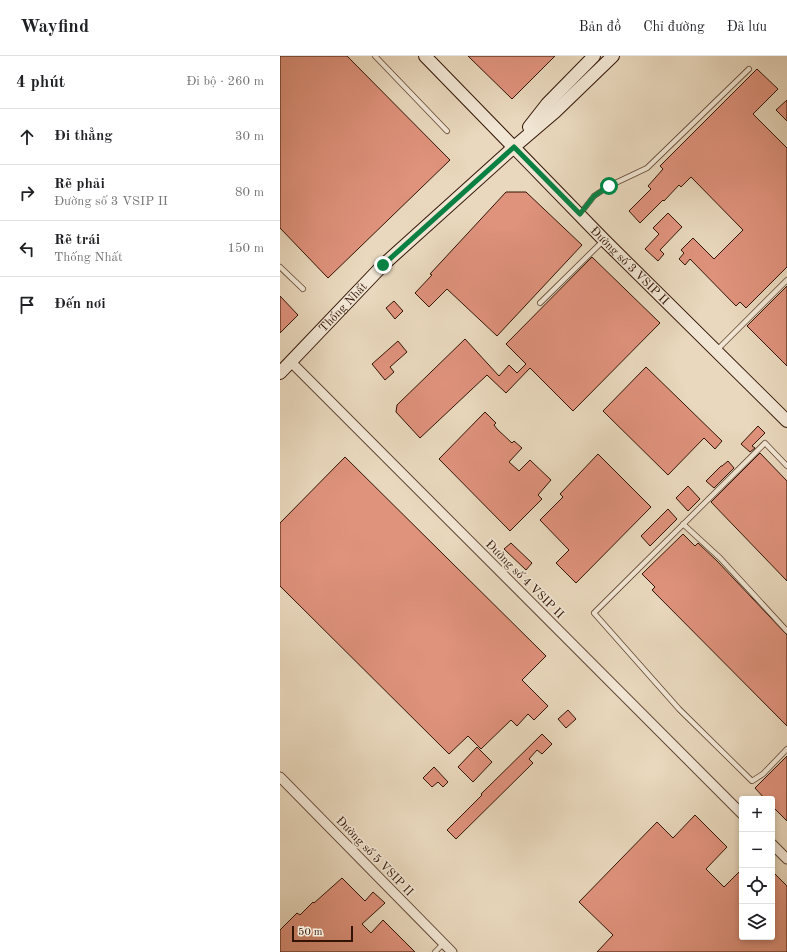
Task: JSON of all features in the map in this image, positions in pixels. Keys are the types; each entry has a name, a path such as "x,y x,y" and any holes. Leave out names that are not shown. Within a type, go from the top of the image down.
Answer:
{"street":[{"name":"Đường số 3 VSIP II","path":"425,56 604,240 787,421"},
{"name":"Thống Nhất","path":"514,147 548,104 594,56"},
{"name":"Thống Nhất","path":"280,373 383,265 555,112 612,56"},
{"name":"Đường số 4 VSIP II","path":"290,362 739,811"},
{"name":"Đường số 5 VSIP II","path":"280,777 452,952"},
{"path":"775,847 787,859"}],"lane":[{"path":"375,56 447,131"},
{"path":"580,214 594,196 609,186 647,168 749,69"},
{"path":"540,303 604,240"},
{"path":"280,267 303,289"},
{"path":"716,351 787,280"},
{"path":"787,466 764,443 594,613 679,709 752,781 763,774 787,749"},
{"path":"683,524 720,558 787,631"},
{"path":"435,952 444,944"}],"building":[{"path":"280,56 347,56 450,160 328,278 280,228"},
{"path":"468,56 555,56 512,99"},
{"path":"757,69 778,89 753,114 787,148 787,267 746,308 740,302 736,306 690,259 685,265 679,259 684,253 681,250 693,238 714,259 743,230 691,177 681,187 679,185 640,223 629,211 651,189 648,186 663,169 660,166"},
{"path":"787,100 787,121 776,110"},
{"path":"506,192 526,192 582,245 497,336 447,289 429,307 415,293 432,275 430,274"},
{"path":"668,213 682,227 660,250 664,254 658,261 645,249 659,234 653,228"},
{"path":"592,257 660,323 573,411 530,368 506,393 487,375 420,438 396,412 397,405 465,339 499,376 509,365 517,373 526,364 506,344"},
{"path":"787,286 787,366 747,326"},
{"path":"280,296 298,315 280,333"},
{"path":"394,301 403,311 395,319 386,308"},
{"path":"398,341 407,352 390,367 394,372 385,380 372,364"},
{"path":"646,367 722,441 715,449 704,438 668,475 603,411"},
{"path":"485,412 496,423 494,425 497,429 512,443 514,441 522,448 509,462 519,471 530,460 551,480 538,495 542,499 510,531 439,459"},
{"path":"758,426 765,433 752,446 755,448 750,452 741,444"},
{"path":"760,453 787,481 787,581 711,502"},
{"path":"598,454 651,507 576,583 556,563 569,550 540,520 563,497 560,494"},
{"path":"345,457 546,656 522,680 548,706 534,720 528,714 517,726 511,720 481,749 468,736 449,754 280,586 280,523"},
{"path":"728,461 734,468 714,488 706,481"},
{"path":"688,486 700,499 688,511 676,498"},
{"path":"668,509 677,519 650,546 641,536"},
{"path":"683,534 695,546 698,543 717,561 787,635 787,726 652,590 655,587 642,574"},
{"path":"511,543 532,563 526,570 504,549"},
{"path":"568,710 576,719 566,728 558,719"},
{"path":"542,734 552,744 542,754 537,750 529,759 533,763 456,839 447,830"},
{"path":"477,747 492,762 473,782 458,767"},
{"path":"787,756 787,821 775,809 775,796 762,796 755,788"},
{"path":"434,767 448,782 443,787 438,782 432,787 423,778"},
{"path":"695,815 727,847 706,869 724,887 739,872 739,940 775,940 775,874 787,886 787,952 597,952 613,935 579,902 657,822 673,838"},
{"path":"342,878 365,901 373,892 385,903 362,924 371,933 383,920 415,952 280,952 280,930 297,913 300,915"}],"route":[{"path":"383,265 514,147 580,214 594,196 609,186"}]}
